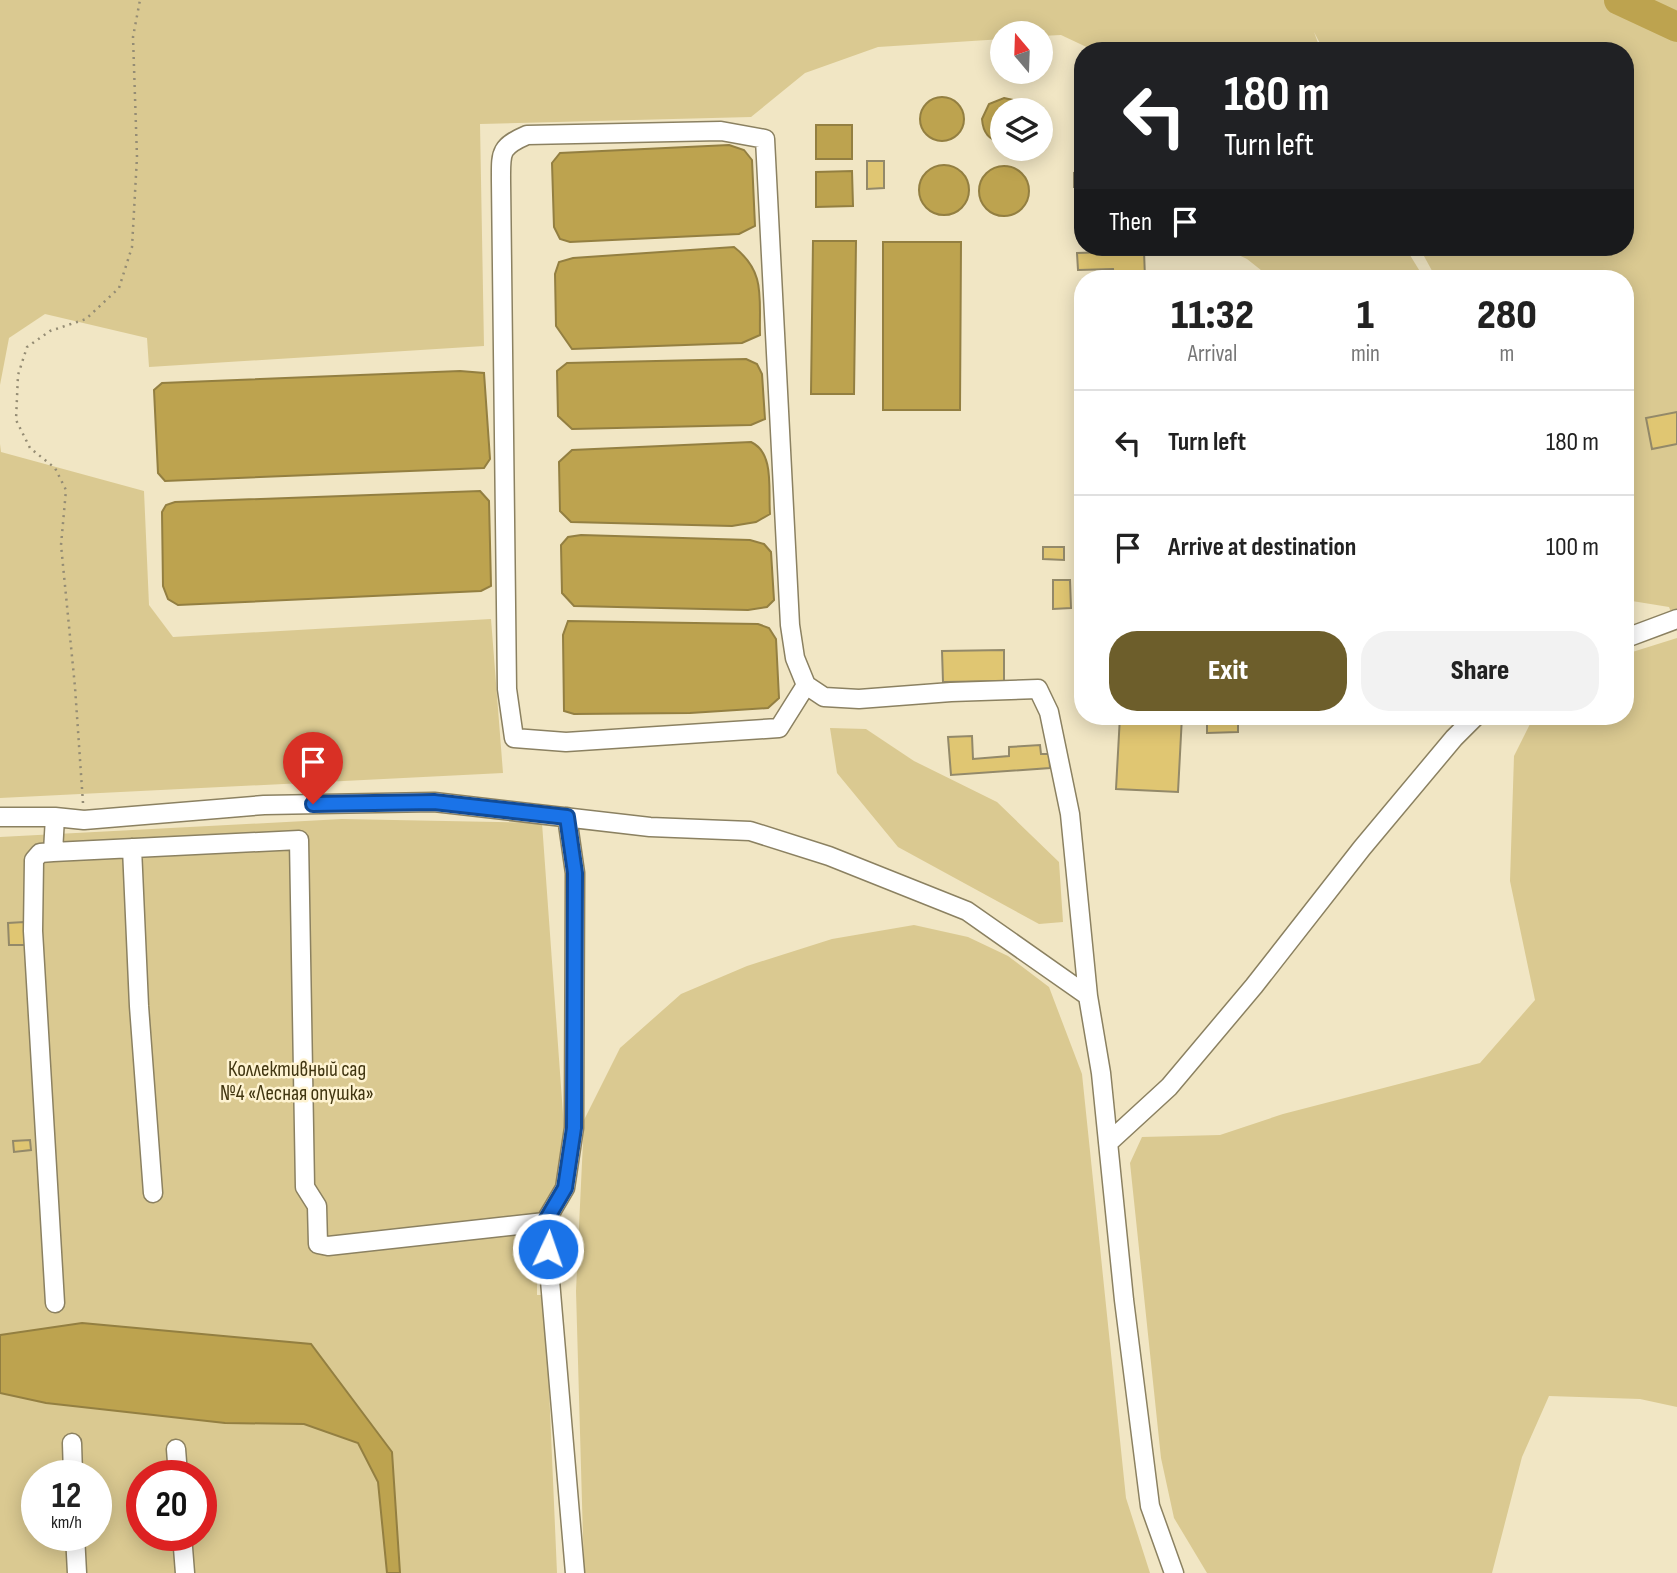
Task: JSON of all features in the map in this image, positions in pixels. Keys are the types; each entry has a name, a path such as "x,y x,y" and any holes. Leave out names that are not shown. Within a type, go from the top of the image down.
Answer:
{"lane":[{"path":"806,685 779,728 566,742 514,738 507,689 501,181 501,156 509,142 527,135 721,131 765,139 790,625 795,659 806,685 824,697 859,699 1038,689 1049,712 1070,814 1088,996 1101,1073 1124,1300 1150,1506 1174,1573"},
{"path":"1634,635 1677,619"},
{"path":"1108,1143 1169,1087 1254,986 1362,848 1467,725"},
{"path":"0,817 84,820 264,805 434,802 650,827 750,831 830,856 967,911 1088,996"},
{"path":"53,852 55,817"},
{"path":"567,817 575,873 574,1128 565,1188 545,1222 575,1573"},
{"path":"55,1303 33,931 34,860 40,853 299,840 305,1187 317,1206 318,1244 328,1246 545,1222"},
{"path":"132,848 139,1006 153,1193"},
{"path":"72,1443 73,1460"},
{"path":"176,1449 177,1460"},
{"path":"76,1551 77,1573"},
{"path":"183,1551 185,1573"}],"path":[{"path":"84,820 75,687 61,545 66,490 55,468 30,448 16,420 18,375 27,346 50,331 86,319 119,288 126,267 132,247 135,196 137,157 133,37 140,0"}],"green space":[{"path":"0,0 1677,0 1677,627 1669,607 1634,601 1634,270 1432,270 1424,256 1634,256 1634,42 1319,42 1314,32 1318,42 1076,42 1061,35 1054,35 1054,21 990,21 990,40 878,47 805,73 751,117 480,124 484,346 149,367 147,338 45,314 9,338 0,385"},
{"path":"1241,256 1411,256 1419,270 1261,270"},
{"path":"0,444 1,452 144,491 149,605 173,637 491,619 503,773 0,798"},
{"path":"1677,638 1677,1407 1640,1399 1549,1396 1522,1457 1492,1573 1207,1573 1174,1518 1161,1458 1130,1163 1142,1137 1220,1135 1283,1114 1480,1063 1535,1000 1510,881 1514,756 1530,725 1634,725 1634,651"},
{"path":"830,728 866,729 914,761 997,802 1059,862 1063,922 1039,924 898,847 837,773"},
{"name":"Коллективный сад №4 «Лесная опушка»","path":"342,819 542,823 565,1142 561,1224 537,1229 537,1295 545,1295 557,1573 400,1573 392,1452 82,1323 0,1335 0,837"},
{"path":"914,925 968,937 1008,956 1049,987 1082,1074 1126,1498 1150,1573 584,1573 576,1291 584,1120 620,1048 681,994 747,966 832,939"},
{"path":"3,1392 46,1403 225,1423 304,1424 358,1443 378,1482 387,1573 0,1573 0,1393"}],"shaded area":[{"path":"942,97 951,98 958,103 963,110 963,128 958,135 951,140 942,141 933,140 926,135 921,128 920,119 921,110 926,103 933,98"},
{"path":"990,104 990,137 982,119"},
{"path":"816,125 852,125 852,159 816,159"},
{"path":"729,145 744,150 752,160 755,226 739,234 570,242 560,239 554,227 552,163 560,153"},
{"path":"944,165 961,173 969,190 961,207 944,215 927,207 919,190 927,173"},
{"path":"1004,166 1021,174 1029,191 1021,208 1004,216 987,208 979,191 987,174"},
{"path":"852,171 853,206 816,207 816,172"},
{"path":"813,241 856,241 854,394 811,394"},
{"path":"883,242 961,242 960,410 883,410"},
{"path":"734,247 751,266 759,286 760,297 760,335 742,343 572,349 556,326 555,274 559,262 573,258"},
{"path":"746,359 757,364 762,374 765,419 751,425 572,429 558,416 557,371 567,363"},
{"path":"460,371 484,373 490,459 484,468 165,481 158,473 154,390 162,383"},
{"path":"751,442 759,447 764,455 769,473 770,514 756,522 732,526 571,522 560,511 559,462 572,450"},
{"path":"480,491 489,501 491,586 481,591 178,605 168,599 163,586 162,512 166,505 175,502"},
{"path":"581,535 750,540 764,544 771,552 774,600 767,607 748,610 574,606 562,593 561,545 568,537"},
{"path":"568,621 758,624 769,628 776,639 779,698 768,708 690,713 574,714 564,711 563,635"},
{"path":"82,1323 311,1344 392,1452 400,1573 387,1573 378,1482 358,1443 304,1424 225,1423 46,1403 0,1393 0,1335"}],"building":[{"path":"867,161 884,161 884,188 867,189"},
{"path":"1077,256 1144,256 1145,270 1078,270"},
{"path":"1677,412 1677,444 1652,449 1646,418"},
{"path":"1043,547 1064,547 1064,560 1043,559"},
{"path":"1053,580 1070,580 1071,608 1053,609"},
{"path":"1004,650 1004,681 943,682 942,651"},
{"path":"1120,725 1182,725 1178,792 1116,789"},
{"path":"1207,725 1238,725 1238,732 1207,733"},
{"path":"972,736 973,759 1009,756 1009,747 1040,745 1041,754 1049,754 1050,768 951,775 948,737"},
{"path":"24,922 25,945 9,945 8,923"},
{"path":"30,1140 31,1150 14,1152 13,1141"}],"waterway":[{"path":"1619,0 1677,27"}],"route":[{"path":"313,804 434,802 567,817 575,873 574,1128 565,1188 545,1222 548,1249"}]}
